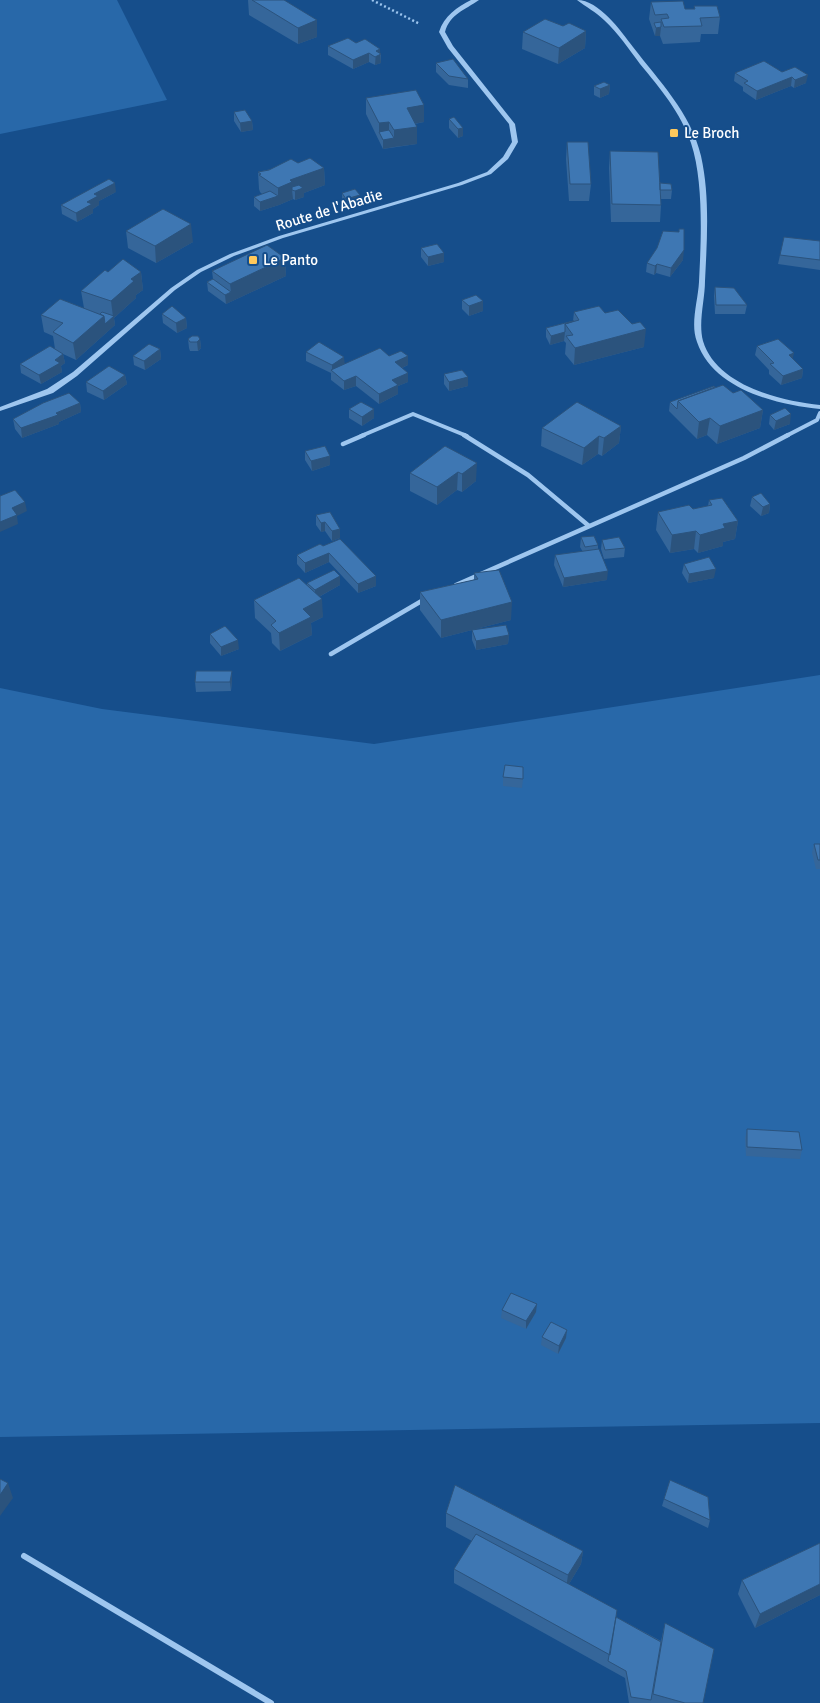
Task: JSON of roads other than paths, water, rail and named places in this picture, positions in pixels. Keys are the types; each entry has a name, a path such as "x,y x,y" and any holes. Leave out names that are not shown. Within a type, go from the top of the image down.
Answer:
{"street":[{"name":"Route de l'Abadie","path":"0,409 50,391 74,374 173,289 199,271 232,255 281,237 460,184 489,173 506,158 515,142 512,124 450,47 442,32 443,26 455,12 476,0"},
{"path":"580,0 601,13 619,33 677,109 689,130 698,155 702,182 702,281 699,330 700,340 709,360 730,379 747,388 783,401 807,407 820,407"},
{"path":"451,588 744,458 816,420 820,413"},
{"path":"343,444 413,414 442,423 513,463 590,526"},
{"path":"331,654 416,603 433,596"},
{"path":"24,1556 271,1703"}],"place":[{"name":"Le Broch","path":"674,133"},
{"name":"Le Panto","path":"253,260"}]}
